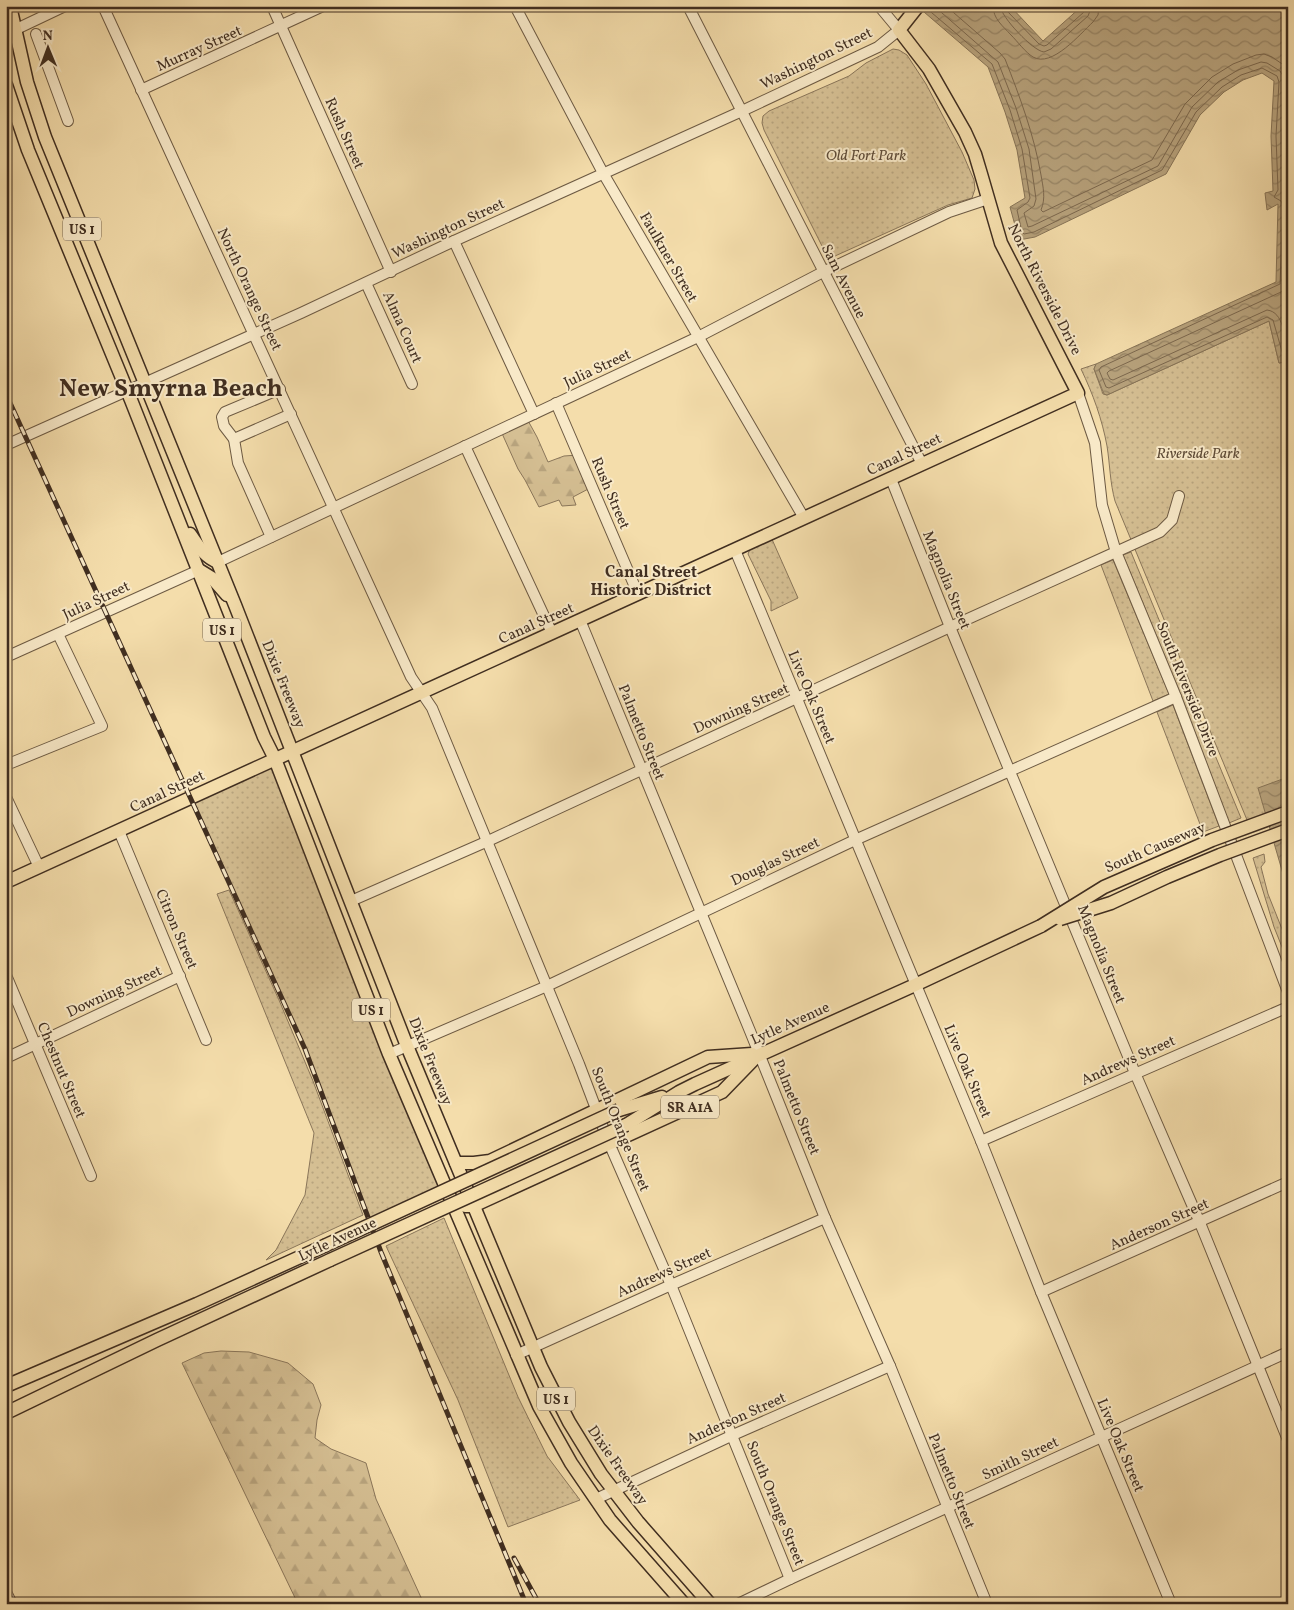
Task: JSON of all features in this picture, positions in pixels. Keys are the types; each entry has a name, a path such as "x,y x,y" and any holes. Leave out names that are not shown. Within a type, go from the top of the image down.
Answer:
{"main road":[{"name":"US 1","path":"10,6 10,32 43,132 145,382"},
{"path":"899,30 915,9"},
{"name":"North Riverside Drive","path":"899,30 929,69 965,132 975,154 1001,243 1078,393"},
{"name":"US 1","path":"6,86 28,150 171,500 264,737 275,759 389,1054 516,1355 550,1427 596,1499 622,1535 684,1604"},
{"name":"Dixie Freeway","path":"145,382 293,751 407,1046 533,1348 569,1422 614,1492 710,1604"},
{"name":"Canal Street","path":"6,882 1078,393"},
{"path":"177,516 204,554 210,560 218,562"},
{"path":"198,570 212,578 235,605"},
{"name":"South Causeway","path":"1041,926 1104,887 1185,851 1288,812"},
{"name":"South Causeway","path":"915,985 1041,926 1111,902 1211,859 1288,830"},
{"name":"Lytle Avenue","path":"6,1413 157,1340 626,1125 678,1092 915,985"},
{"name":"SR A1A","path":"456,1162 474,1163 490,1161 708,1057 759,1054"},
{"name":"SR A1A","path":"473,1206 722,1092 759,1054"},
{"name":"Lytle Avenue","path":"6,1386 197,1304 619,1110 678,1092"},
{"path":"473,1206 463,1207 453,1204 457,1191 474,1171 490,1161"}],"street":[{"path":"10,32 65,6"},
{"name":"North Orange Street","path":"103,6 411,677 421,693"},
{"name":"Rush Street","path":"272,6 391,272"},
{"name":"Murray Street","path":"141,90 323,6"},
{"name":"Faulkner Street","path":"515,6 603,173 804,518"},
{"name":"Sam Avenue","path":"688,6 922,464"},
{"path":"879,6 899,30"},
{"name":"Washington Street","path":"6,445 391,272 454,241 742,111 878,47 899,30"},
{"path":"36,34 68,121"},
{"name":"Julia Street","path":"218,562 698,337 823,272 949,212 988,199"},
{"path":"454,241 534,414"},
{"name":"Alma Court","path":"366,283 412,384"},
{"path":"271,537 238,463 234,439 224,426 222,417 224,412 280,389"},
{"name":"South Riverside Drive","path":"1078,393 1095,443 1102,505 1116,552 1176,697 1288,992"},
{"name":"Rush Street","path":"556,403 638,594"},
{"path":"234,439 291,414"},
{"path":"465,446 552,633"},
{"name":"Magnolia Street","path":"891,479 950,627 1135,1073 1200,1223 1288,1440"},
{"name":"Downing Street","path":"351,902 488,842 950,627 1160,532 1172,520 1179,496"},
{"name":"Live Oak Street","path":"735,550 1171,1604"},
{"name":"Julia Street","path":"6,657 198,570"},
{"name":"Palmetto Street","path":"580,620 825,1218 890,1366 987,1604"},
{"path":"6,765 102,726 58,634"},
{"name":"South Orange Street","path":"421,693 432,708 488,842 597,1109 609,1143 671,1285 790,1578"},
{"name":"Douglas Street","path":"389,1054 547,986 855,840 1176,697"},
{"path":"6,797 39,867"},
{"name":"Citron Street","path":"119,831 206,1040"},
{"name":"Chestnut Street","path":"6,975 91,1176"},
{"name":"Downing Street","path":"6,1058 180,976"},
{"name":"Andrews Street","path":"981,1141 1288,1007"},
{"name":"Anderson Street","path":"1041,1292 1200,1223 1288,1182"},
{"name":"Andrews Street","path":"516,1355 825,1218"},
{"name":"Smith Street","path":"738,1604 790,1578 1288,1352"},
{"name":"Anderson Street","path":"596,1499 890,1366"},
{"path":"6,1592 12,1604"},
{"path":"1250,1604 1257,1604"}],"green space":[{"name":"Old Fort Park","path":"893,49 907,55 926,84 962,152 974,180 975,189 972,198 948,205 835,256 828,254 822,246 764,130 763,116 769,111 849,76 866,63"},
{"name":"Riverside Park","path":"1269,321 1279,363 1285,362 1288,364 1288,819 1252,832 1115,501 1103,426 1081,369 1096,364 1094,369 1103,394 1107,395"},
{"path":"526,417 548,462 564,456 578,455 592,487 573,497 576,505 562,506 559,500 539,507 518,469 500,429"},
{"path":"771,537 798,598 771,611 771,601 748,554 751,547"},
{"path":"1131,552 1241,818 1229,823 1179,690 1123,555"},
{"path":"1113,560 1169,694 1153,701 1101,565"},
{"path":"1173,705 1219,826 1203,832 1157,712"},
{"path":"275,759 446,1187 371,1225 317,1079 283,998 192,798"},
{"path":"1264,854 1265,862 1261,867 1268,894 1288,944 1288,962 1274,927 1253,858"},
{"path":"229,890 313,1081 363,1215 266,1260 276,1250 305,1195 314,1133 217,894"},
{"path":"444,1218 518,1397 547,1456 580,1500 508,1527 458,1400 386,1246"},
{"path":"221,1351 249,1352 288,1363 313,1384 321,1405 315,1438 331,1449 366,1463 376,1499 424,1604 298,1604 182,1363 204,1353"}],"water":[{"path":"917,6 1010,6 1043,41 1082,6 1288,6 1288,364 1285,362 1279,363 1269,321 1107,395 1104,394 1094,369 1096,364 1276,282 1278,204 1267,210 1265,193 1273,191 1271,136 1274,81 1262,73 1243,80 1224,92 1200,115 1166,174 1035,237 1019,240 1010,207 1025,198 1017,150 988,67"},
{"path":"1288,777 1288,891 1258,788"}],"railway":[{"path":"6,394 305,1049 381,1252 526,1604"},
{"path":"514,1558 537,1600"}],"district":[{"name":"New Smyrna Beach","path":"171,387"},
{"name":"Canal Street Historic District","path":"651,580"}]}
